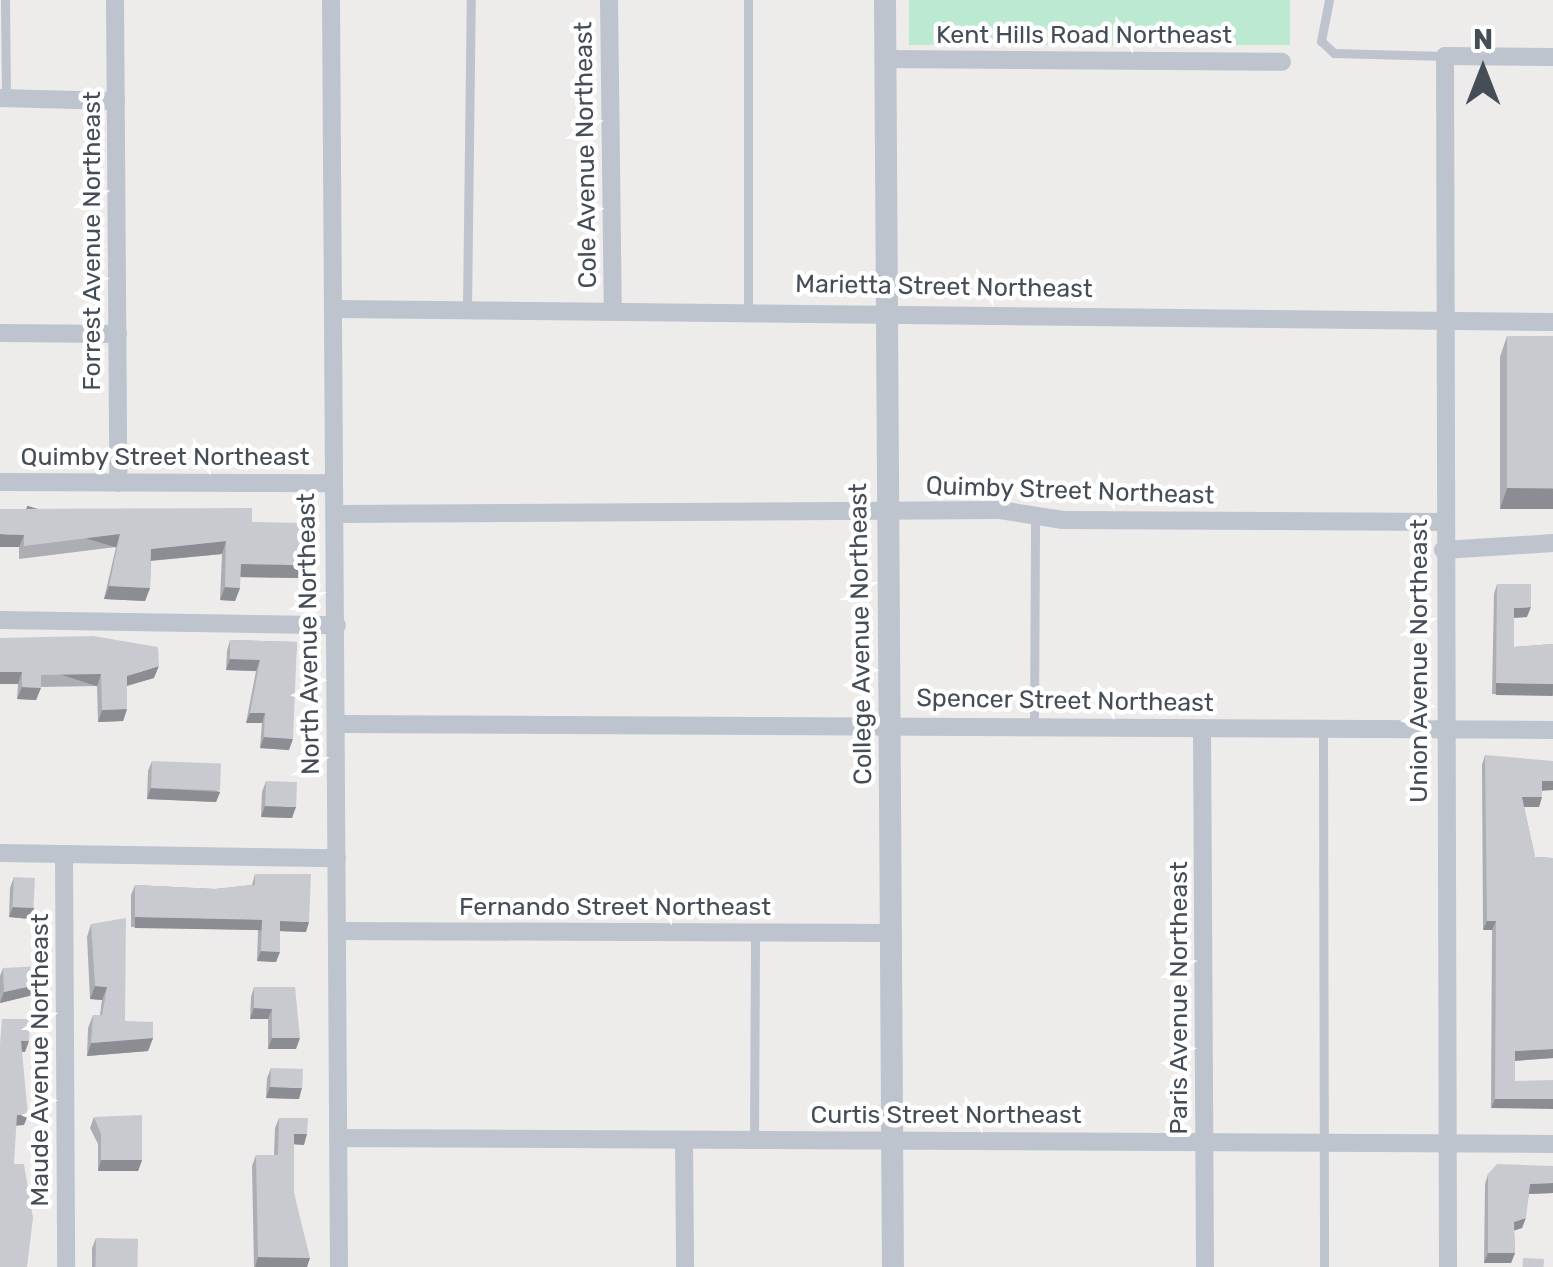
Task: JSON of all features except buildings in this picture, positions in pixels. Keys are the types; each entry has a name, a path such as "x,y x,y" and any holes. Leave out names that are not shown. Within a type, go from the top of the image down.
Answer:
{"street":[{"name":"Forrest Avenue Northeast","path":"115,0 118,482"},
{"name":"North Avenue Northeast","path":"331,0 335,309 330,482 335,514 337,625 339,1267"},
{"name":"Cole Avenue Northeast","path":"609,0 613,309"},
{"name":"College Avenue Northeast","path":"885,0 893,1267"},
{"path":"1445,56 1553,57"},
{"name":"Union Avenue Northeast","path":"1445,56 1441,321 1448,1267"},
{"name":"Kent Hills Road Northeast","path":"886,59 1282,62"},
{"path":"3,98 116,101"},
{"name":"Marietta Street Northeast","path":"335,309 886,310 1553,322"},
{"path":"0,333 118,334"},
{"name":"Quimby Street Northeast","path":"0,482 330,482"},
{"name":"Quimby Street Northeast","path":"335,514 1035,515 1443,522"},
{"path":"1443,550 1553,543"},
{"path":"0,620 337,625"},
{"name":"Spencer Street Northeast","path":"337,724 1553,730"},
{"name":"Paris Avenue Northeast","path":"1202,728 1205,1267"},
{"path":"0,853 337,858"},
{"name":"Maude Avenue Northeast","path":"64,854 66,1267"},
{"name":"Fernando Street Northeast","path":"338,931 892,933"},
{"name":"Curtis Street Northeast","path":"338,1138 1553,1144"},
{"path":"684,1140 685,1267"}],"lane":[{"path":"3,98 5,0"},
{"path":"467,309 471,0"},
{"path":"748,0 748,309"},
{"path":"1329,0 1321,40 1334,54 1445,56"},
{"path":"1034,726 1035,515"},
{"path":"1323,728 1324,1267"},
{"path":"754,1140 755,932"}],"green space":[{"path":"909,0 1290,0 1290,45 909,45"}]}
